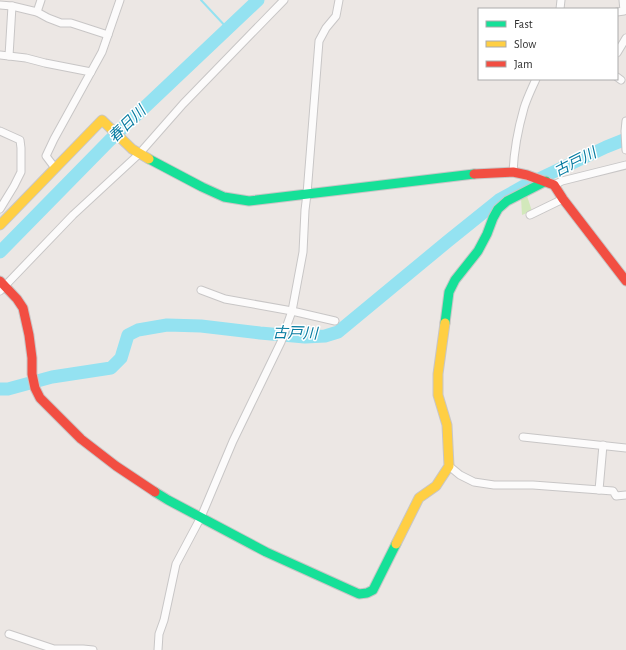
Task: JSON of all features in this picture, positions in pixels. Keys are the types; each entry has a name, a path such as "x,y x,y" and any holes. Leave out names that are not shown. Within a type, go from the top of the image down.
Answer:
{"street":[{"path":"37,12 41,0"},
{"path":"55,168 46,156 102,52 120,0"},
{"path":"284,0 2,286 17,299 22,308 30,343 32,374 35,388 40,398 81,439 116,466 168,500 266,552 359,594 367,593 373,590 419,498 436,486 449,466 447,425 438,395 438,374 449,292 455,280 478,251 487,234 492,218 498,209 507,201 550,183 626,165"},
{"path":"158,650 159,634 164,620 176,564 201,517 233,441 281,342 292,311 303,252 318,41 336,16 339,0"},
{"path":"618,12 624,11 623,0"},
{"path":"0,5 12,6 37,12 61,23 71,23 108,35"},
{"path":"9,56 12,6"},
{"path":"618,51 626,38"},
{"path":"0,55 26,58 91,72"},
{"path":"513,172 524,106 536,80"},
{"path":"0,225 102,120 135,152 224,197 249,201 474,174 513,172 526,175 550,183 626,281"},
{"path":"626,121 626,150"},
{"path":"0,131 20,140 21,148 21,172 0,209"},
{"path":"530,215 563,199"},
{"path":"201,290 226,299 292,311 335,321"},
{"path":"523,436 626,448"},
{"path":"599,490 604,445"},
{"path":"449,466 460,475 474,482 494,485 599,490 613,492 616,496 626,495"},
{"path":"9,634 54,649 93,650"}],"green space":[{"path":"527,196 532,211 522,215 521,198"}],"waterway":[{"path":"201,0 228,29"},
{"name":"春日川","path":"0,252 109,141 258,0"},
{"name":"古戸川","path":"0,389 8,389 52,377 111,368 121,358 128,335 138,330 167,325 201,326 305,337 325,336 338,332 499,200 524,186 626,139"}],"traffic: fast":[{"path":"149,159 224,197 249,201 474,174"},
{"path":"445,323 449,292 455,280 478,251 498,209 507,201 546,181"},
{"path":"155,492 266,552 359,594 367,593 373,590 396,544"}],"traffic: slow":[{"path":"0,225 102,120 132,149 149,159"},
{"path":"396,544 419,498 436,486 449,466 447,425 438,395 438,374 445,323"}],"traffic: jam":[{"path":"474,174 513,172 527,175 554,185 626,281"},
{"path":"0,281 17,299 23,308 29,335 32,358 32,374 35,388 40,398 81,439 116,466 155,492"}]}
